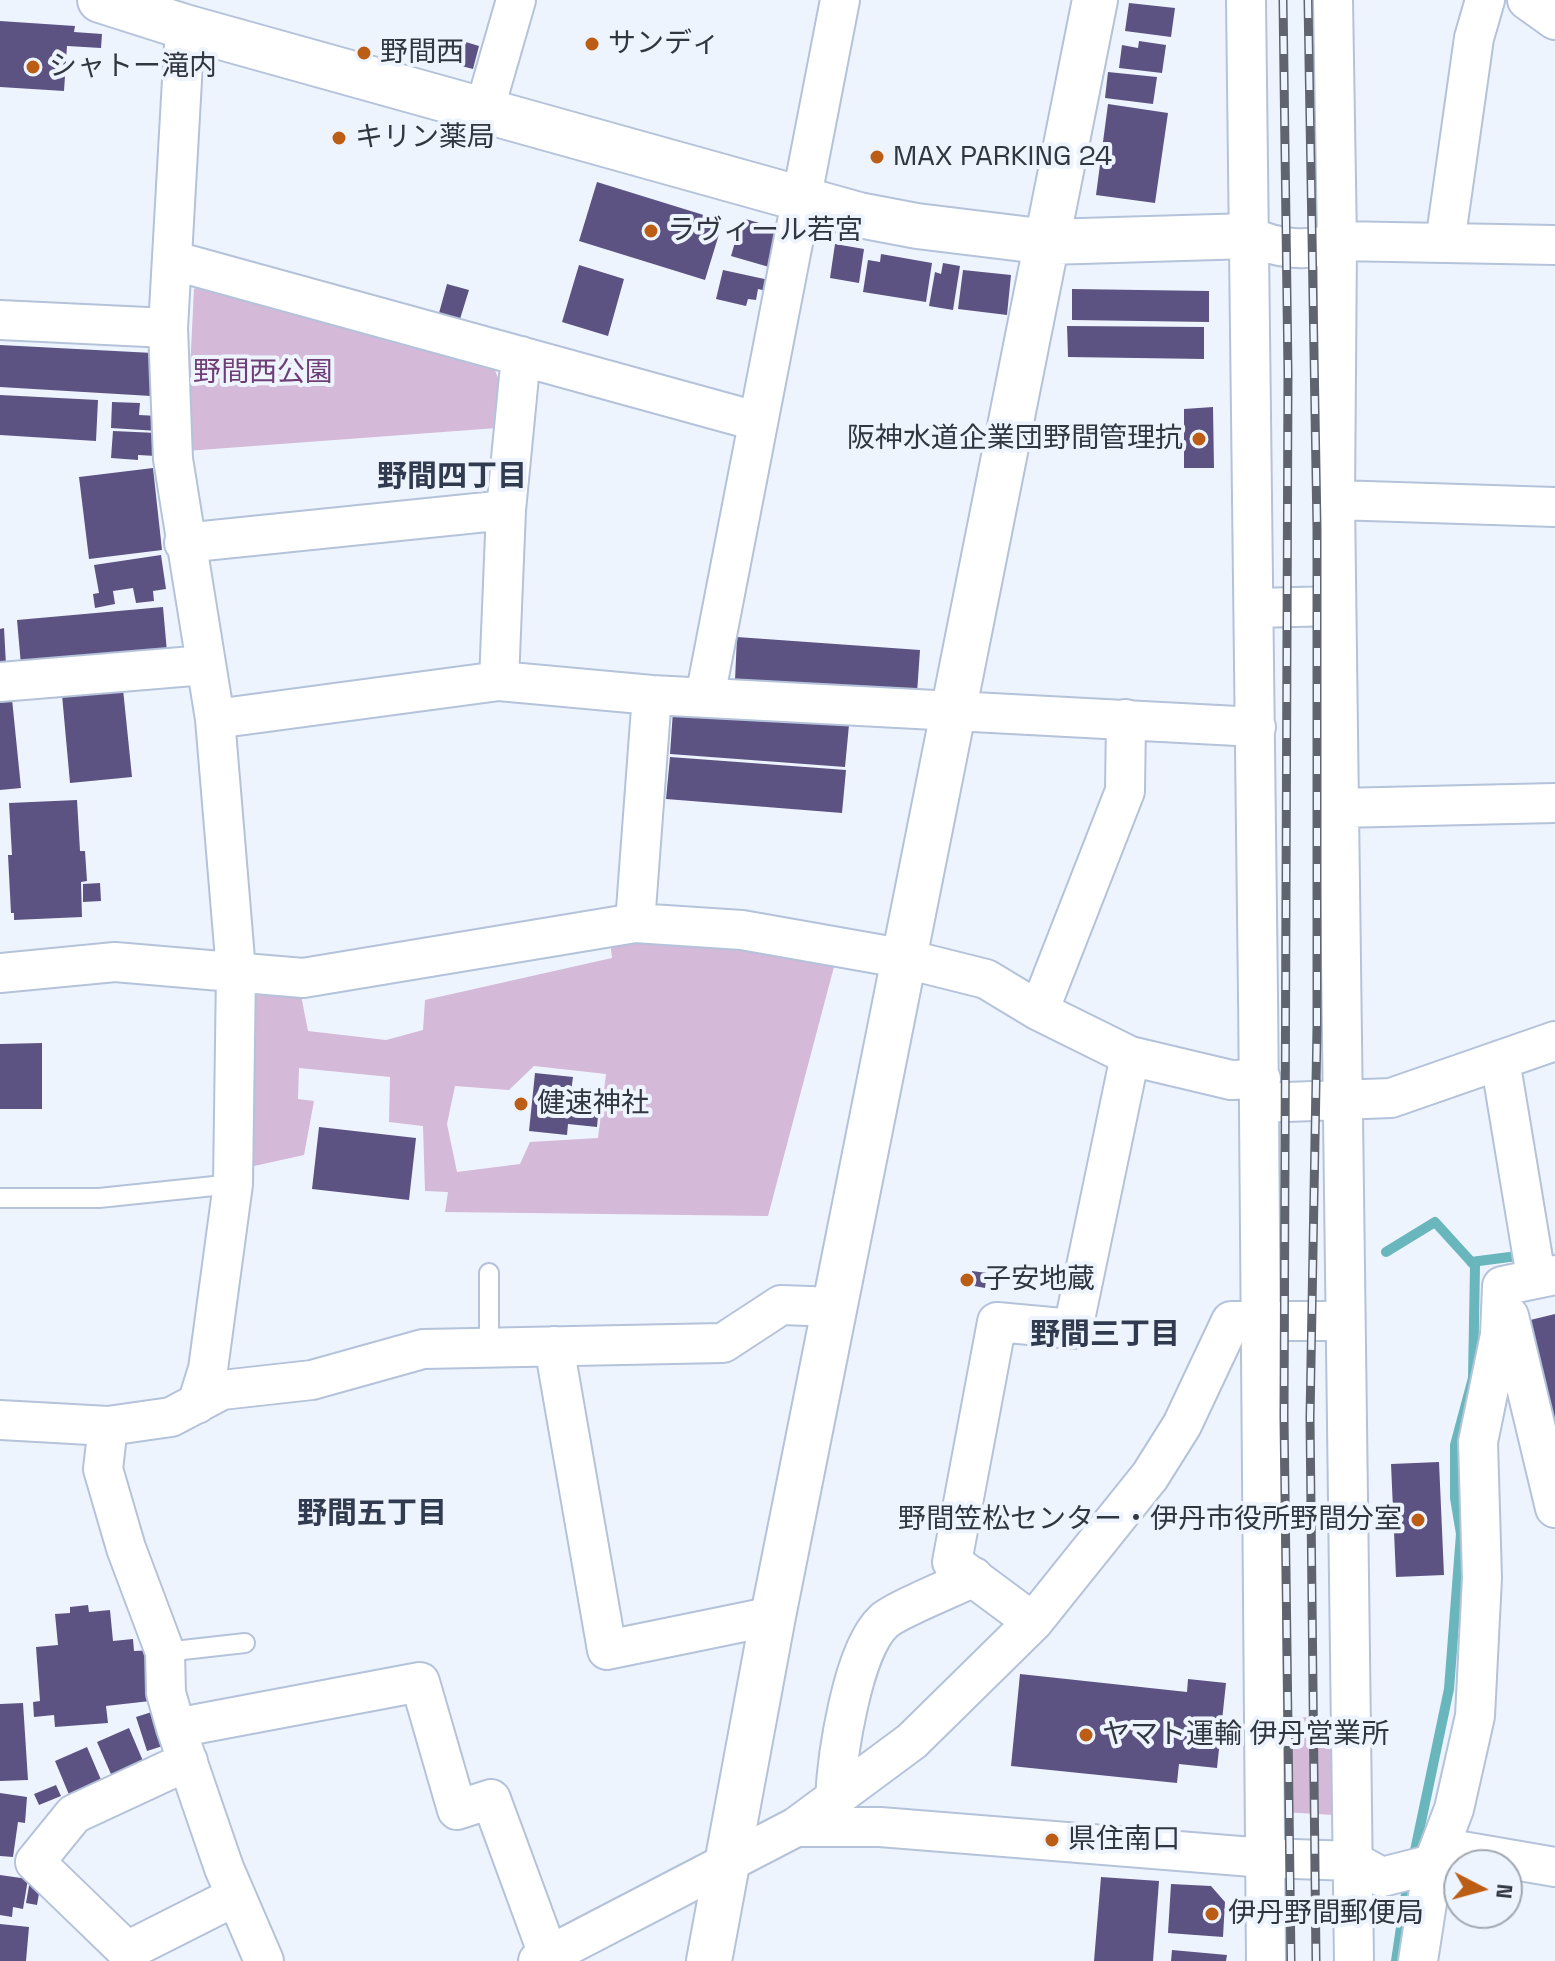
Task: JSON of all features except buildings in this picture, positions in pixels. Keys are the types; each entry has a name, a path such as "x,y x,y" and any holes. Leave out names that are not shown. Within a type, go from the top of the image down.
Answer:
{"street":[{"path":"484,111 516,0"},
{"path":"705,697 756,421 840,0"},
{"path":"709,1961 773,1616 1095,0"},
{"path":"1246,0 1261,1091 1259,1320 1266,1961"},
{"path":"1333,0 1337,241 1336,606 1354,1961"},
{"path":"1445,243 1474,38 1485,0"},
{"path":"1527,0 1555,20"},
{"path":"112,2 185,27 802,200 917,226 1048,242 1250,236 1268,246 1323,248 1337,241 1555,245"},
{"path":"185,27 175,261 168,328 173,459 184,543 215,719 236,971 233,1184 208,1369 197,1404"},
{"path":"175,261 756,421"},
{"path":"0,320 168,328"},
{"path":"499,681 506,510 521,356"},
{"path":"1335,500 1555,507"},
{"path":"184,543 506,510"},
{"path":"1255,608 1336,606"},
{"path":"0,682 205,665"},
{"path":"215,719 499,681 652,695 1256,727"},
{"path":"635,923 652,695"},
{"path":"1039,1011 1125,791 1126,719"},
{"path":"1339,808 1555,803"},
{"path":"0,973 115,962 303,978 635,923 742,930 906,959 986,979 1039,1011 1130,1056 1231,1080 1261,1091 1343,1100 1391,1098 1555,1041"},
{"path":"1033,1622 952,1562 997,1322 1073,1329 1130,1056"},
{"path":"1500,1060 1531,1279 1555,1508"},
{"path":"1418,1961 1415,1868 1454,1809 1475,1716 1482,1578 1478,1442 1500,1335 1531,1279"},
{"path":"0,1420 108,1426 171,1417 222,1390 312,1380 423,1349 723,1343 781,1305 836,1307"},
{"path":"236,1896 131,1956 35,1862 74,1814 182,1745 420,1682 457,1810 491,1799 544,1959 796,1827 912,1741 1033,1622 1150,1476 1189,1412 1231,1321 1345,1321"},
{"path":"554,1346 607,1650 773,1616"},
{"path":"108,1426 103,1469 126,1548 165,1652 166,1693 236,1896 264,1961"},
{"path":"835,1799 836,1770 852,1690 865,1653 884,1621 974,1577"},
{"path":"796,1827 880,1827 1265,1858 1352,1861 1382,1877 1415,1868 1456,1850 1555,1867"}],"lane":[{"path":"0,1198 99,1198 233,1184"},
{"path":"489,1273 489,1346"},
{"path":"165,1652 245,1643"}],"green space":[{"name":"野間西公園","path":"204,283 491,361 499,380 497,428 186,451 194,289"},
{"name":"健速神社","path":"610,941 734,944 835,963 768,1216 445,1212 448,1192 425,1191 423,1126 389,1122 390,1077 299,1068 298,1099 314,1101 304,1155 245,1168 246,991 300,990 308,1031 386,1040 423,1030 425,1000 612,958","holes":["534,1066 606,1074 598,1138 530,1142 520,1164 457,1172 447,1124 455,1086 509,1090"]},
{"path":"1280,1716 1334,1719 1334,1815 1282,1812"}],"waterway":[{"path":"1386,1252 1435,1222 1475,1266 1473,1378 1455,1445 1455,1498 1461,1534 1449,1689 1413,1860"},
{"path":"1471,1262 1525,1255"},
{"path":"1396,1961 1408,1880"}],"railway":[{"path":"1283,0 1288,373 1284,1417 1291,1961"},
{"path":"1308,0 1317,529 1317,1027 1310,1418 1316,1961"}],"place":[{"name":"サンディ","path":"592,44"},
{"name":"野間西","path":"364,53"},
{"name":"シャトー滝内","path":"33,67"},
{"name":"キリン薬局","path":"339,138"},
{"name":"MAX PARKING 24","path":"877,157"},
{"name":"ラヴィール若宮","path":"651,231"},
{"name":"阪神水道企業団野間管理抗","path":"1199,439"},
{"name":"健速神社","path":"521,1104"},
{"name":"子安地蔵","path":"967,1280"},
{"name":"野間笠松センター・伊丹市役所野間分室","path":"1418,1520"},
{"name":"ヤマト運輸 伊丹営業所","path":"1086,1735"},
{"name":"県住南口","path":"1052,1840"},
{"name":"伊丹野間郵便局","path":"1212,1914"}],"district":[{"name":"野間四丁目","path":"452,478"},
{"name":"野間三丁目","path":"1105,1336"},
{"name":"野間五丁目","path":"372,1515"}]}
